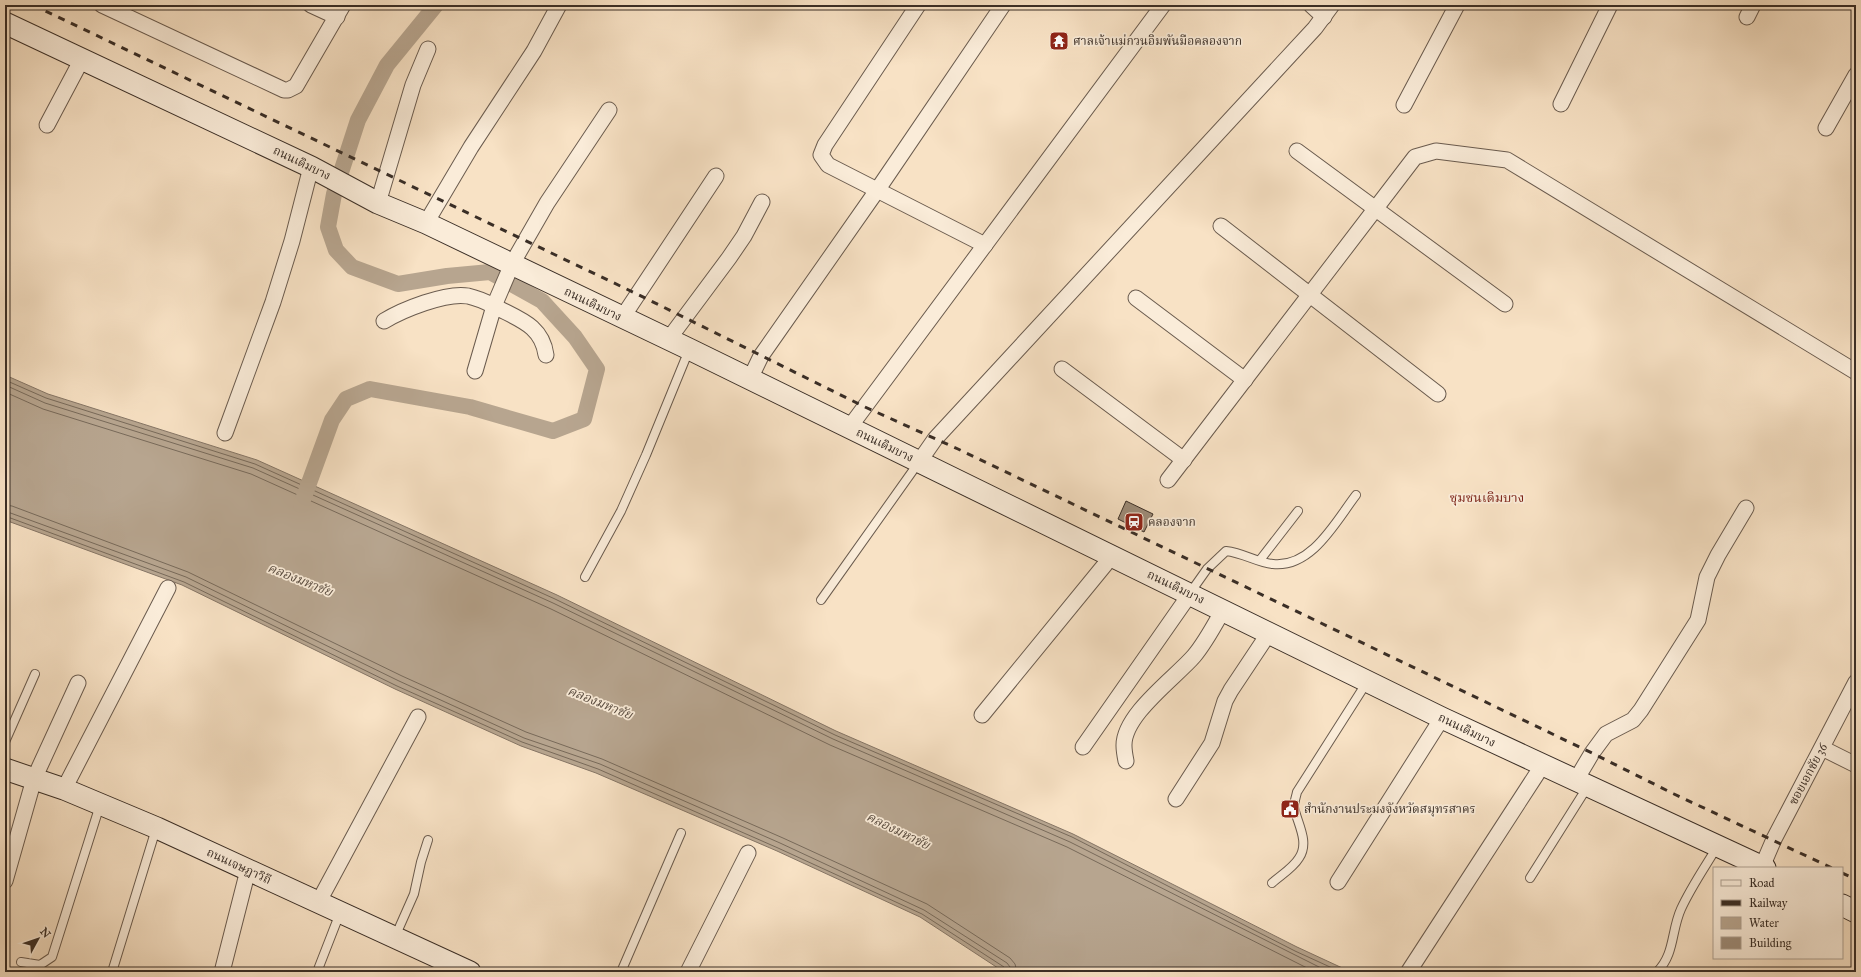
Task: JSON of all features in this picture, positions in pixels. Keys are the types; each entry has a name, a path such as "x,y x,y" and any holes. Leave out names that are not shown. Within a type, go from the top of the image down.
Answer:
{"street":[{"path":"107,6 284,90 288,90 296,86 340,11 311,5"},
{"path":"426,223 471,147 534,50 559,5"},
{"path":"918,5 825,145 821,155 828,165 878,189 985,245"},
{"path":"750,379 762,356 1003,5"},
{"path":"849,428 1164,5"},
{"path":"918,462 935,439 1328,11 1310,5"},
{"path":"1404,104 1457,5"},
{"path":"1561,104 1610,5"},
{"name":"ถนนเดิมบาง","path":"5,23 311,167 378,202 426,223 750,379 1367,682 1542,766 1764,867"},
{"path":"378,202 413,85 428,49"},
{"path":"47,125 82,59"},
{"path":"1826,128 1856,75"},
{"path":"475,371 494,306 512,265 547,203 609,110"},
{"path":"1297,151 1505,304"},
{"path":"1168,480 1415,157 1436,151 1506,160 1856,372"},
{"path":"225,433 273,302 292,241 311,167"},
{"path":"622,318 716,176"},
{"path":"668,340 744,236 762,202"},
{"path":"1221,226 1438,394"},
{"path":"384,322 394,315 420,305 449,297 466,296 494,306 535,329 545,344 546,355"},
{"path":"1136,298 1245,380"},
{"path":"1062,369 1184,460"},
{"path":"1582,783 1592,753 1606,734 1633,720 1698,620 1707,577 1718,555 1746,508"},
{"path":"982,715 1112,556"},
{"path":"64,789 168,588"},
{"path":"1083,747 1190,594"},
{"path":"1126,761 1123,745 1132,722 1164,684 1179,673 1194,656 1223,610"},
{"path":"1176,799 1212,743 1225,701 1231,690 1269,633"},
{"name":"ซอยเอกชัย 36","path":"1764,867 1774,839 1856,682"},
{"path":"5,881 34,779 78,683"},
{"path":"318,903 418,717"},
{"path":"1338,882 1442,718"},
{"path":"1822,748 1856,765"},
{"path":"1409,971 1542,766"},
{"name":"ถนนเจษฎาวิถี","path":"5,769 64,789 156,828 470,972"},
{"path":"688,972 748,853"},
{"path":"222,972 248,870"},
{"path":"1843,906 1856,912"}],"lane":[{"path":"585,577 621,511 646,455 689,350"},
{"path":"821,600 918,462"},
{"path":"1190,594 1207,569 1226,552 1239,552 1272,564 1286,564 1306,556 1324,537 1356,495"},
{"path":"1260,560 1298,511"},
{"path":"5,742 35,674"},
{"path":"1272,883 1289,869 1300,857 1303,846 1303,835 1297,821 1294,805 1296,792 1367,682"},
{"path":"1530,878 1582,783"},
{"path":"21,962 40,965 52,957 100,805"},
{"path":"112,972 156,828"},
{"path":"621,972 681,833"},
{"path":"394,938 414,894 421,862 428,840"},
{"path":"1657,972 1663,965 1670,952 1681,909 1717,846"},
{"path":"316,972 340,913"}],"water":[{"name":"คลองมหาชัย","path":"5,375 48,394 257,460 557,595 836,731 1073,834 1297,947 1351,972 1004,972 920,917 777,851 596,773 521,746 395,689 182,585 5,520"}],"building":[{"path":"1126,501 1153,514 1144,532 1118,519"}],"waterway":[{"path":"301,505 332,420 346,399 370,389 470,407 553,431 584,419 597,369 575,337 542,301 490,272 447,276 398,284 352,267 336,250 328,227 334,194 358,120 387,65 436,5"}],"railway":[{"path":"33,5 637,294 865,407 958,449 1592,753 1674,794 1830,867"},
{"path":"1843,873 1856,879"}],"place":[{"name":"ศาลเจ้าแม่กวนอิมพันมือคลองจาก","path":"1059,41"},
{"name":"คลองจาก","path":"1134,522"},
{"name":"สำนักงานประมงจังหวัดสมุทรสาคร","path":"1290,809"}],"district":[{"name":"ชุมชนเดิมบาง","path":"1487,498"}]}
